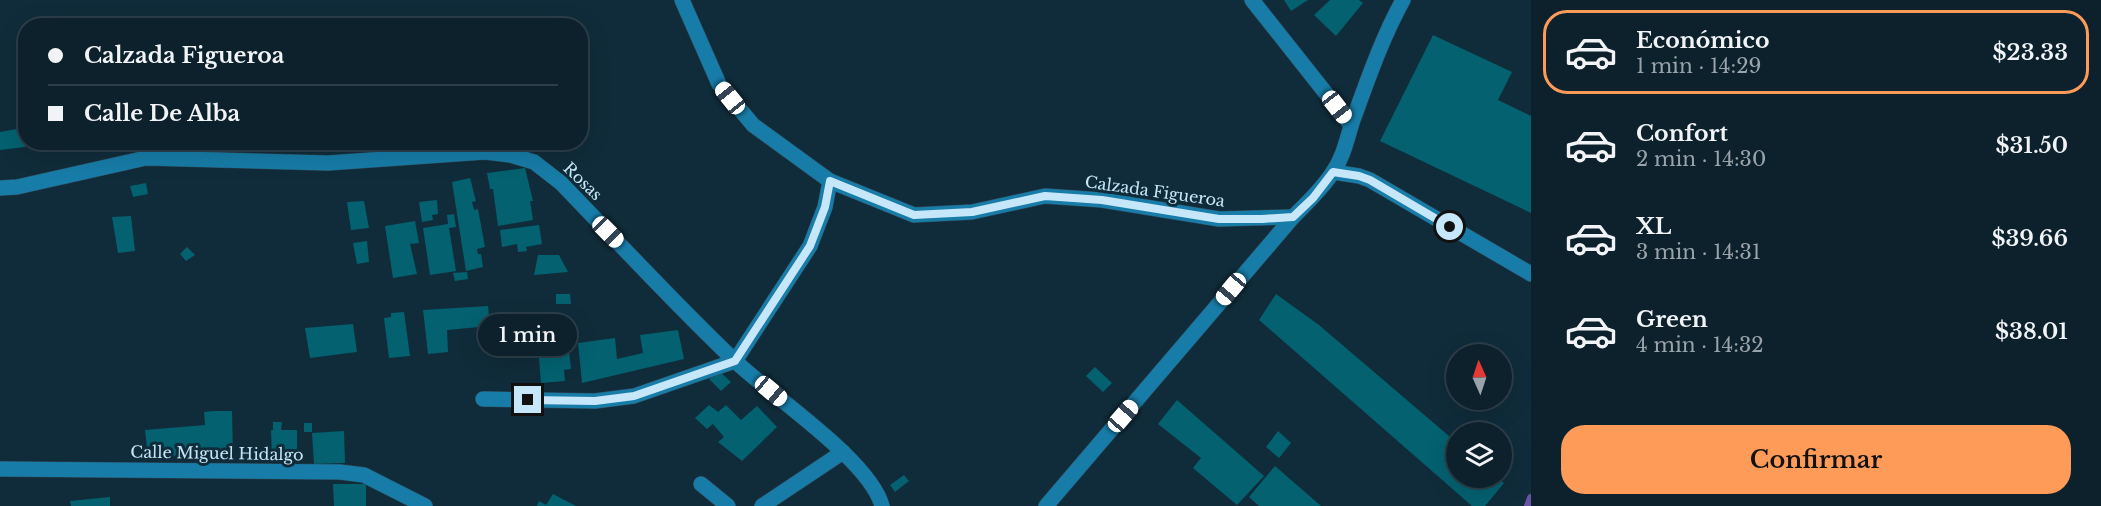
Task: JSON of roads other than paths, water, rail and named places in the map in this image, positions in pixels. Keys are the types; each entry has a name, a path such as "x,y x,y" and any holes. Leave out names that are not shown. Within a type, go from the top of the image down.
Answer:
{"street":[{"name":"Calzada Figueroa","path":"682,0 719,84 753,125 830,181 914,215 972,212 1045,196 1102,200 1219,219 1293,217"},
{"path":"1252,0 1351,125"},
{"path":"1046,506 1333,172 1345,148 1351,125 1381,45 1403,0"},
{"name":"Rosas","path":"0,188 17,187 146,158 327,163 485,152 510,155 534,162 561,183 735,361 843,452 860,469 882,506"},
{"path":"1333,172 1370,180 1531,274"},
{"path":"483,399 595,401 634,396 735,361 810,246 825,207 830,181"},
{"path":"762,506 843,452"},
{"name":"Calle Miguel Hidalgo","path":"0,469 340,472 364,475 425,506"},
{"path":"701,484 728,506"}],"waterway":[{"path":"1528,506 1531,498"}]}
